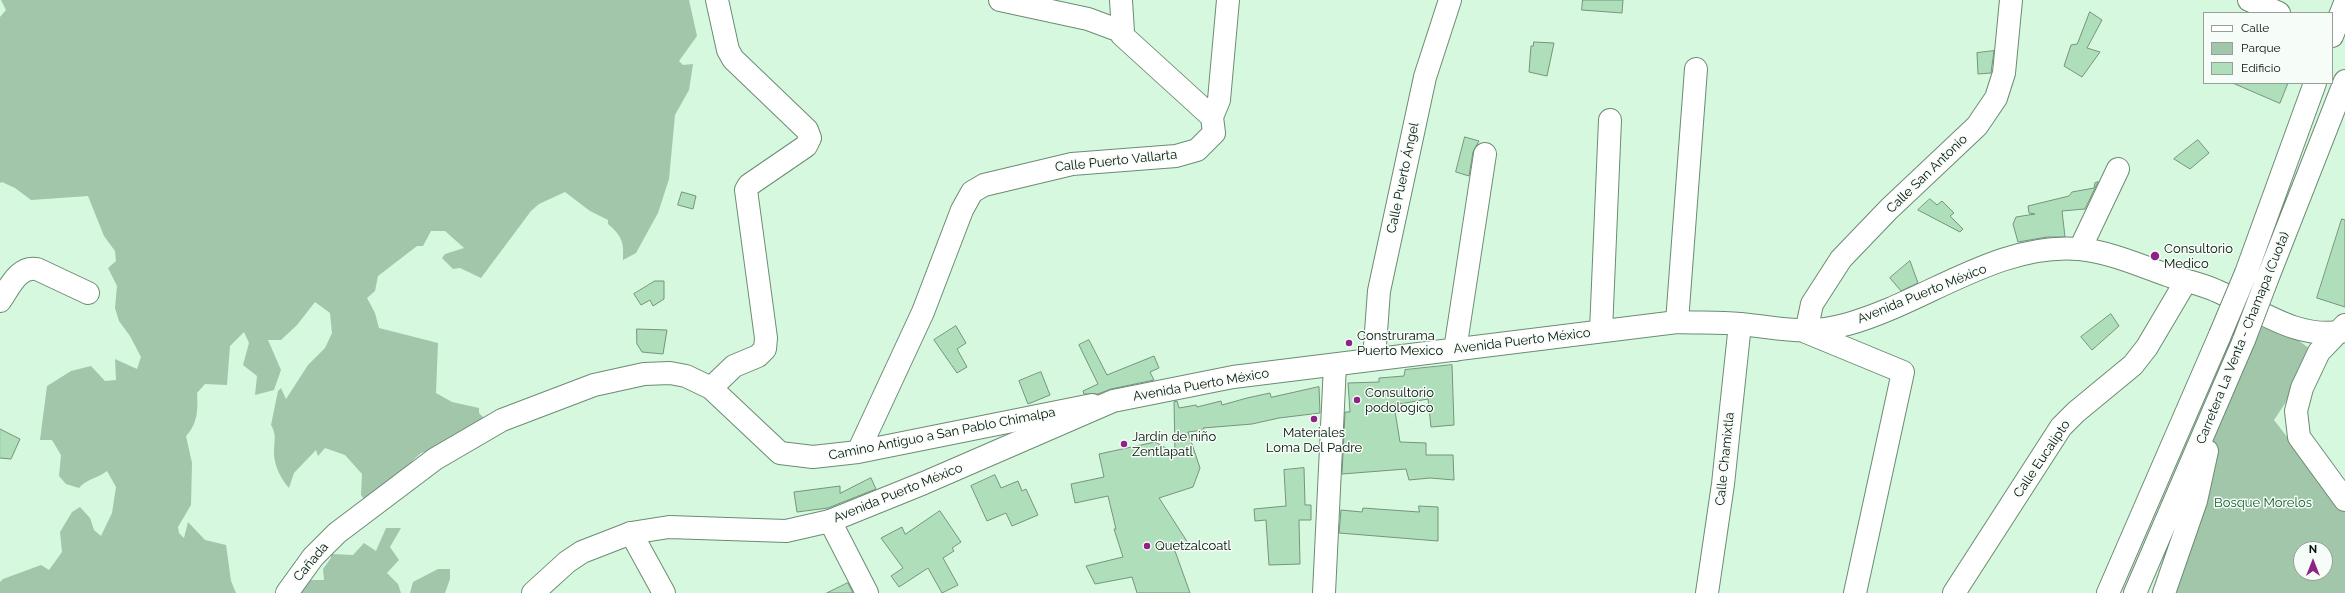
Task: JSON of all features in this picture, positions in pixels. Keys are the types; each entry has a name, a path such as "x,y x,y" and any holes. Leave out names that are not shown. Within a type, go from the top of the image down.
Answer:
{"main road":[{"path":"711,388 734,366 758,356 765,349 766,338 746,190 748,186 806,146 810,138 807,130 733,59 728,50 718,0"},
{"path":"1000,0 1088,19 1123,32"},
{"path":"1121,0 1122,35 1212,117"},
{"name":"Calle Puerto Vallarta","path":"858,452 923,312 962,210 972,192 984,185 1072,164 1156,158 1188,153 1208,142 1214,133 1212,117 1219,100 1228,0"},
{"name":"Calle Puerto Ángel","path":"1374,360 1375,321 1382,276 1424,77 1450,0"},
{"name":"Calle San Antonio","path":"1806,332 1812,304 1841,259 1889,209 1977,126 1996,98 2004,73 2011,0"},
{"path":"2249,0 2277,12"},
{"path":"2333,33 2345,3"},
{"path":"1677,322 1696,69"},
{"name":"Carretera La Venta - Chamapa (Cuota)","path":"2135,593 2244,340 2345,81"},
{"name":"Carretera La Venta - Chamapa (Cuota)","path":"2108,593 2246,273 2315,84"},
{"path":"1601,331 1610,120"},
{"path":"1456,350 1485,154"},
{"path":"2080,250 2118,169"},
{"name":"Avenida Puerto México","path":"533,593 567,562 582,552 631,533 669,527 786,531 830,522 924,483 1113,400 1233,377 1677,322 1740,324 1806,332 1848,324 1887,310 2020,254 2051,249 2080,250 2113,256 2216,290 2263,315 2302,330 2342,330"},
{"path":"0,301 21,271 30,268 37,269 88,293"},
{"name":"Calle Eucalipto","path":"1954,593 2061,426 2133,366 2186,281"},
{"name":"Calle Chamixtla","path":"1708,593 1724,484 1740,324"},
{"path":"2342,330 2319,352 2302,388 2296,411 2299,437 2345,500"},
{"path":"1806,332 1903,372 1855,593"},
{"path":"1324,593 1336,365"},
{"name":"Camino Antiguo a San Pablo Chimalpa","path":"337,533 447,451 502,420 594,385 644,374 670,373 686,376 711,388 780,453 813,457 858,452 1113,400"},
{"path":"2164,593 2196,501 2215,408"},
{"path":"830,522 867,593"},
{"name":"Cañada","path":"287,593 313,557 337,533"},
{"path":"631,533 664,593"}],"green space":[{"path":"1,0 689,0 697,36 679,61 683,65 693,64 689,90 675,115 669,179 658,213 636,253 623,260 621,240 608,224 608,220 590,211 565,192 539,204 531,211 481,278 460,268 453,269 442,258 445,254 464,248 445,231 431,231 423,246 417,246 378,276 375,291 367,298 375,313 379,328 438,343 436,393 452,402 479,408 479,413 486,420 443,446 421,453 413,460 402,479 366,502 361,495 362,474 345,455 325,448 318,456 316,450 294,473 289,488 283,480 275,462 275,435 271,425 278,391 281,388 286,399 308,365 325,348 332,333 330,313 315,302 297,325 281,340 268,340 281,370 274,390 255,395 257,376 243,365 249,343 244,332 230,346 227,385 205,384 197,393 197,410 195,421 186,436 192,463 191,505 178,527 179,533 184,538 188,522 205,540 226,545 231,581 236,593 0,593 0,582 3,579 41,565 49,570 62,552 60,532 72,512 80,507 90,518 94,530 101,536 112,513 116,487 107,471 79,488 66,484 59,476 61,455 52,440 40,440 47,386 71,371 91,366 105,381 116,380 115,359 137,369 141,357 130,336 119,321 115,308 117,286 108,268 116,261 115,251 104,236 88,196 31,200 15,188 2,182 0,183 0,17 6,10"},
{"name":"Bosque Morelos","path":"2259,326 2292,336 2309,348 2288,399 2274,420 2345,512 2345,593 2173,593 2204,494 2213,437"},
{"path":"386,528 401,528 390,547 399,560 387,573 398,584 401,593 286,593 307,580 324,580 323,569 331,558 331,554 353,555 364,543 376,551"},
{"path":"438,569 450,569 450,579 445,593 410,593 413,582"}],"building":[{"path":"1583,0 1623,0 1622,13 1582,10"},
{"path":"2090,12 2102,20 2087,48 2100,52 2082,77 2064,66 2071,45 2077,44"},
{"path":"1534,42 1554,43 1547,76 1529,72 1531,46 1533,46"},
{"path":"1994,51 1991,73 1978,74 1977,53"},
{"path":"2235,84 2288,84 2280,103"},
{"path":"1465,137 1479,141 1473,152 1469,176 1456,172"},
{"path":"2198,140 2209,153 2190,169 2174,159"},
{"path":"2098,182 2085,209 2062,211 2065,237 2047,237 2018,242 2013,224 2016,217 2035,214 2029,213 2028,206 2069,196 2072,192 2094,188 2095,183"},
{"path":"682,192 696,196 693,209 678,205"},
{"path":"1930,199 1937,205 1942,201 1954,213 1950,216 1963,229 1960,232 1918,210"},
{"path":"2342,219 2345,220 2345,307 2317,298"},
{"path":"1910,261 1918,283 1901,291 1890,278"},
{"path":"655,281 664,281 664,299 653,306 650,300 641,305 634,294"},
{"path":"2111,314 2119,326 2092,350 2081,337"},
{"path":"956,326 966,343 957,349 967,367 957,373 934,340"},
{"path":"637,329 667,330 663,354 642,352 637,344"},
{"path":"1089,340 1107,375 1154,356 1159,368 1150,372 1154,380 1111,389 1098,394 1084,394 1083,391 1098,384 1079,345"},
{"path":"1452,365 1454,425 1431,427 1428,399 1394,405 1400,442 1426,443 1426,455 1453,455 1454,480 1430,478 1409,480 1406,469 1342,474 1345,412 1350,412 1348,383 1379,382 1379,378 1404,376 1405,370"},
{"path":"1041,372 1050,395 1028,404 1019,381"},
{"path":"1319,387 1320,413 1279,418 1252,424 1203,428 1204,430 1188,432 1200,468 1193,487 1159,498 1190,546 1175,551 1190,593 1137,593 1132,577 1095,584 1086,566 1123,557 1114,529 1116,529 1108,496 1075,503 1071,484 1104,477 1099,454 1155,442 1175,453 1174,402 1177,401 1179,408 1196,405 1197,407 1221,401 1222,405 1270,393 1271,397"},
{"path":"0,429 20,439 11,459 0,458"},
{"path":"1304,468 1305,505 1311,505 1311,520 1299,520 1300,564 1269,565 1266,520 1255,521 1254,509 1286,506 1284,470"},
{"path":"995,475 1001,488 1018,481 1022,491 1026,489 1038,515 1012,526 1006,513 987,521 971,486"},
{"path":"871,478 876,489 828,508 797,512 794,492 840,486 840,493"},
{"path":"1419,506 1438,507 1438,541 1339,533 1341,510 1362,512 1363,508 1419,512"},
{"path":"940,511 961,542 952,548 954,551 943,558 958,585 942,593 928,568 899,587 891,576 903,568 881,538 902,527 905,534"},
{"path":"848,583 853,593 827,593"}],"place":[{"name":"Consultorio Medico","path":"2155,256"},
{"name":"Construrama Puerto Mexico","path":"1349,343"},
{"name":"Consultorio podologico","path":"1357,400"},
{"name":"Materiales Loma Del Padre","path":"1314,419"},
{"name":"Jardín de niño Zentlapatl","path":"1124,444"},
{"name":"Quetzalcoatl","path":"1147,546"}]}
